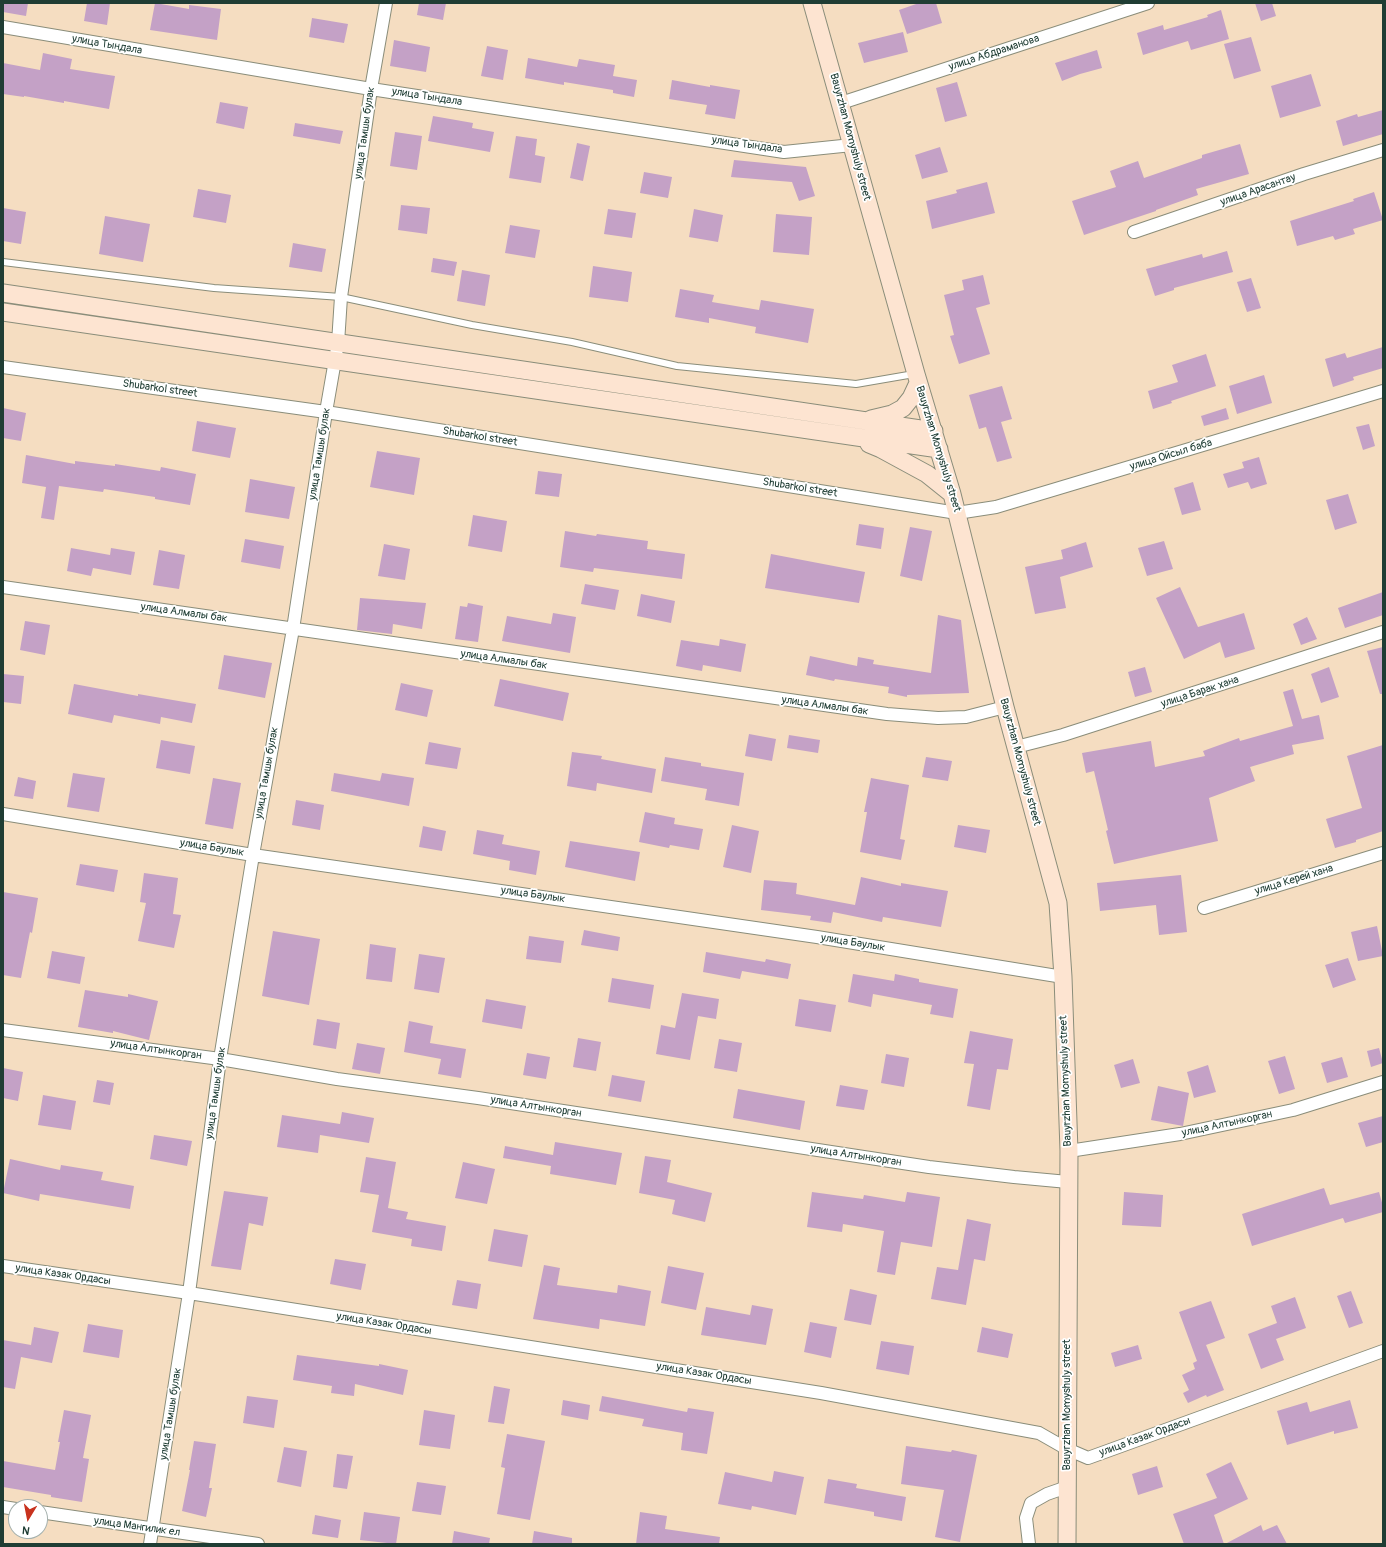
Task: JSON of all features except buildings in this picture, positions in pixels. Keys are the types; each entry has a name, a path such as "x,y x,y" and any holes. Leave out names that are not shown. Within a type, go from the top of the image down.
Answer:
{"street":[{"name":"улица Тамшы булак","path":"150,1544 189,1293 220,1059 253,855 293,629 338,343 341,297 371,89 386,3"},
{"name":"Bauyrzhan Momyshuly street","path":"812,3 917,379 952,494 1005,707 1058,903 1063,977 1069,1152 1067,1544"},
{"name":"улица Абдраманова","path":"841,103 1148,3"},
{"name":"улица Тындала","path":"3,27 371,89 784,152 852,145"},
{"name":"улица Арасантау","path":"1134,232 1304,174 1383,150"},
{"path":"3,293 934,432"},
{"path":"3,312 939,449"},
{"name":"Shubarkol street","path":"3,367 326,412 957,513"},
{"path":"863,421 892,414 903,408 911,398 917,379"},
{"name":"улица Ойсыл баба","path":"957,513 996,507 1383,391"},
{"path":"844,435 881,449 905,461 927,474 952,494"},
{"name":"улица Алмалы бак","path":"3,587 887,714 938,718 966,717 1005,707"},
{"name":"улица Барак хана","path":"1016,747 1063,735 1383,632"},
{"name":"улица Баулык","path":"3,814 253,855 817,937 1063,977"},
{"name":"улица Керей хана","path":"1204,908 1383,853"},
{"name":"улица Алтынкорган","path":"3,1030 220,1059 337,1079 478,1098 921,1166 1068,1182"},
{"name":"улица Алтынкорган","path":"1069,1152 1180,1134 1293,1110 1383,1082"},
{"name":"улица Казак Ордасы","path":"3,1266 189,1293 821,1393 1039,1433 1067,1449 1088,1458 1383,1351"},
{"path":"1029,1544 1026,1518 1031,1503 1047,1494 1067,1487"},
{"name":"улица Мангилик ел","path":"48,1513 258,1544"}],"lane":[{"path":"3,262 214,288 341,297 472,324 572,342 677,366 856,384 917,379"}]}
